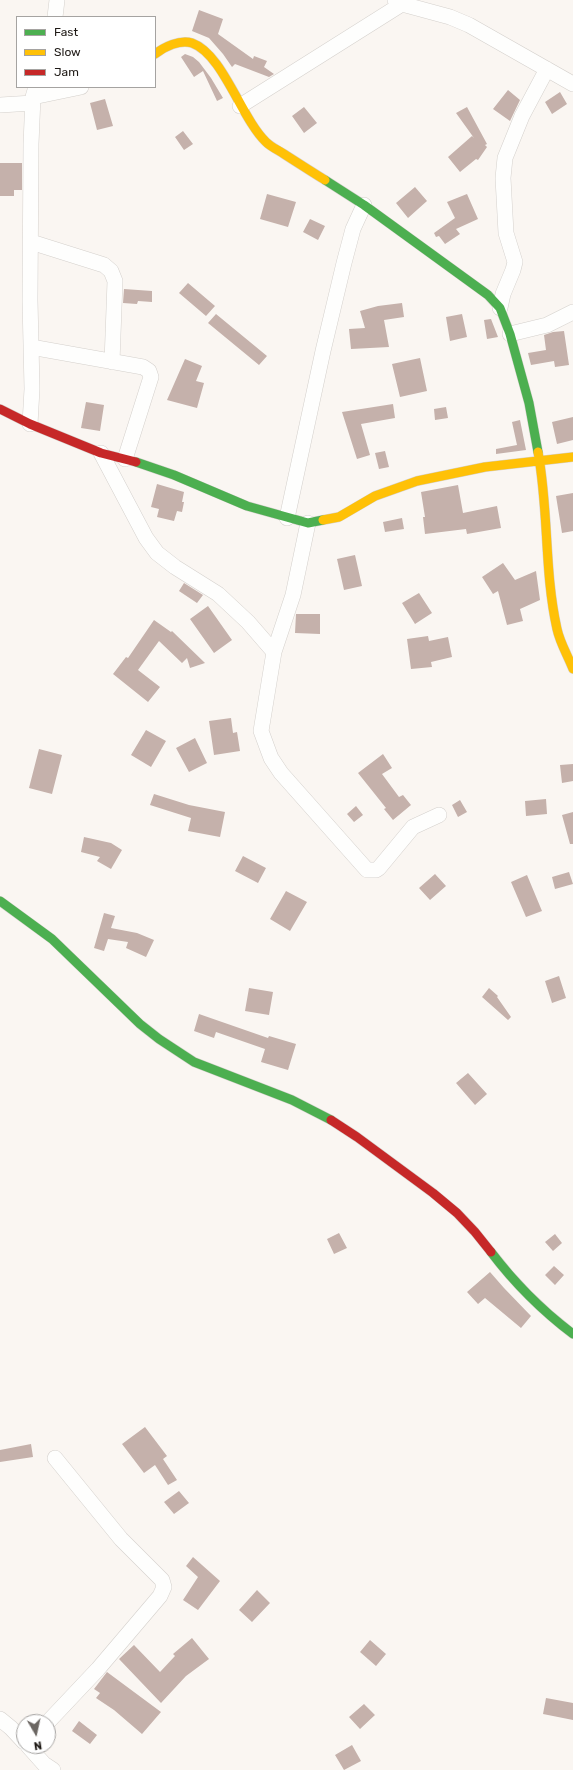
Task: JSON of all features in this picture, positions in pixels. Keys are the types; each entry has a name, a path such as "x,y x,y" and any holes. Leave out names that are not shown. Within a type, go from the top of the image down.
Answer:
{"street":[{"path":"55,16 57,0"},
{"path":"240,106 398,2 450,17 468,25 573,84"},
{"path":"156,53 171,45 187,42 194,43 202,49 222,72 255,130 267,143 327,183 364,205 488,295 500,308 510,334 529,403 540,461 547,526 549,584 557,631 573,670"},
{"path":"500,308 503,294 513,270 514,262 506,233 504,158 522,116 547,69"},
{"path":"0,106 34,96 76,88"},
{"path":"30,424 32,389 30,300 31,144 34,96"},
{"path":"287,518 323,351 344,263 353,229 364,205"},
{"path":"31,242 104,266 111,271 115,281 112,362"},
{"path":"510,334 547,325 573,312"},
{"path":"31,347 144,367 149,370 151,377 125,459"},
{"path":"0,409 30,424 101,453 125,459 174,476 247,506 308,523 339,517 375,496 417,481 485,467 573,457"},
{"path":"101,453 146,538 157,553 175,567 218,594 248,622 274,652"},
{"path":"308,523 293,595 274,652 261,731 271,758 281,773 367,870 376,870 413,827 438,815"},
{"path":"0,901 52,939 140,1024 159,1039 194,1062 292,1100 322,1114 357,1137 434,1194 457,1213 475,1232 512,1280 544,1312 573,1334"},
{"path":"55,1458 121,1539 162,1580 164,1587 160,1596 98,1669 56,1714"},
{"path":"0,1719 16,1734"},
{"path":"35,1754 44,1764 53,1770"}],"building":[{"path":"199,10 223,19 218,34 253,59 254,56 267,61 264,67 274,74 269,77 235,64 232,67 209,38 192,31"},
{"path":"185,54 193,57 199,62 223,98 217,101 203,71 194,77 181,57"},
{"path":"508,90 520,100 510,121 493,109"},
{"path":"560,92 567,104 552,114 545,102"},
{"path":"105,99 113,126 97,130 90,103"},
{"path":"304,107 317,123 304,133 292,116"},
{"path":"467,107 487,144 485,145 487,147 478,160 476,159 460,172 448,157 472,136 474,138 456,113"},
{"path":"183,131 193,144 184,150 175,137"},
{"path":"0,163 22,163 22,190 14,190 14,196 0,196"},
{"path":"415,187 427,201 408,218 396,203"},
{"path":"267,194 296,202 288,227 260,219"},
{"path":"467,194 478,219 456,229 460,234 445,244 439,236 436,237 434,233 455,218 447,202"},
{"path":"310,219 325,226 318,240 303,232"},
{"path":"188,283 215,306 206,316 179,293"},
{"path":"124,289 152,291 152,302 138,301 137,304 123,303"},
{"path":"402,303 404,317 384,320 389,347 351,349 349,329 365,328 360,311 378,306"},
{"path":"216,314 267,356 259,365 208,323"},
{"path":"462,314 467,337 450,341 446,317"},
{"path":"491,319 498,337 487,339 484,320"},
{"path":"564,331 569,365 555,367 554,361 531,365 528,353 546,350 544,335"},
{"path":"420,358 427,391 400,397 392,364"},
{"path":"185,359 202,366 196,381 204,383 197,408 167,400"},
{"path":"86,402 104,405 100,431 81,428"},
{"path":"393,404 395,418 361,424 370,455 357,459 342,412"},
{"path":"446,407 448,418 435,420 434,409"},
{"path":"573,417 573,440 557,444 552,422"},
{"path":"520,420 526,450 496,454 496,449 517,445 512,422"},
{"path":"385,451 389,467 379,469 375,453"},
{"path":"157,484 184,492 182,512 177,511 174,521 157,517 159,509 151,507"},
{"path":"458,485 463,513 497,506 501,528 467,534 466,529 425,534 423,517 425,517 421,492"},
{"path":"573,493 573,531 562,533 556,496"},
{"path":"402,518 404,529 385,532 383,522"},
{"path":"355,555 362,586 344,590 337,559"},
{"path":"503,563 515,580 536,571 540,600 520,609 523,621 507,625 498,591 493,594 482,577"},
{"path":"184,583 203,595 197,603 179,591"},
{"path":"419,593 432,613 415,624 402,603"},
{"path":"208,606 232,640 214,653 190,619"},
{"path":"296,614 320,614 320,634 295,633"},
{"path":"154,620 171,632 172,631 205,663 190,668 187,658 182,663 159,641 138,670 160,687 148,702 113,674 126,657 128,658"},
{"path":"428,636 429,641 448,637 452,657 431,662 432,667 411,669 407,639"},
{"path":"231,718 233,733 237,732 240,751 214,755 209,721"},
{"path":"146,730 166,741 151,767 131,755"},
{"path":"195,738 207,763 189,772 176,748"},
{"path":"39,749 62,755 52,794 29,788"},
{"path":"383,754 392,768 382,774 399,797 403,795 411,805 393,820 384,809 386,808 358,773"},
{"path":"573,764 573,781 562,783 560,765"},
{"path":"154,794 189,805 225,812 220,837 188,831 191,818 150,805"},
{"path":"546,799 547,814 526,816 525,801"},
{"path":"460,800 467,812 458,817 452,805"},
{"path":"356,806 363,815 354,822 347,814"},
{"path":"573,812 573,844 570,844 562,815"},
{"path":"84,837 111,843 122,850 111,869 97,861 100,857 81,852"},
{"path":"243,856 266,868 258,883 235,871"},
{"path":"569,872 573,884 555,889 552,877"},
{"path":"435,874 446,886 430,900 419,888"},
{"path":"527,875 542,911 526,917 511,882"},
{"path":"286,891 307,902 290,931 270,919"},
{"path":"104,913 115,916 111,928 137,933 154,940 146,957 126,948 128,942 108,939 104,951 94,948"},
{"path":"559,976 566,998 552,1003 545,981"},
{"path":"249,988 273,992 269,1015 245,1011"},
{"path":"489,988 498,996 497,997 511,1017 508,1020 482,997"},
{"path":"199,1014 268,1038 269,1036 296,1044 288,1070 261,1062 265,1049 216,1032 214,1038 194,1031"},
{"path":"468,1073 487,1094 475,1105 456,1083"},
{"path":"339,1233 347,1248 334,1254 327,1239"},
{"path":"555,1234 562,1243 553,1251 545,1242"},
{"path":"554,1266 564,1275 555,1285 545,1275"},
{"path":"490,1272 531,1316 521,1328 485,1298 478,1304 467,1292"},
{"path":"145,1427 167,1456 163,1459 177,1480 168,1485 155,1465 144,1473 122,1444"},
{"path":"31,1444 33,1457 0,1462 0,1450"},
{"path":"179,1491 189,1503 174,1514 164,1502"},
{"path":"193,1557 220,1581 198,1610 183,1600 198,1577 186,1566"},
{"path":"257,1590 270,1603 252,1622 239,1610"},
{"path":"192,1638 209,1659 186,1676 161,1703 119,1659 134,1645 160,1672 175,1656 173,1654"},
{"path":"370,1640 386,1654 376,1666 360,1652"},
{"path":"107,1672 161,1712 142,1734 114,1710 96,1698 100,1693 94,1689"},
{"path":"546,1698 573,1703 573,1720 543,1714"},
{"path":"364,1704 375,1715 360,1729 349,1717"},
{"path":"79,1721 97,1735 90,1744 72,1731"},
{"path":"352,1745 361,1761 344,1770 335,1755"}],"traffic: fast":[{"path":"325,180 364,205 488,295 500,308 510,334 529,403 538,452"},
{"path":"136,462 174,475 247,506 308,523 323,520"},
{"path":"0,901 52,939 140,1024 159,1039 194,1062 292,1100 331,1120"},
{"path":"491,1252 529,1296 573,1334"}],"traffic: slow":[{"path":"156,53 167,46 182,42 192,43 203,49 222,73 248,118 266,142 325,180"},
{"path":"538,452 544,496 548,563 553,607 558,634 573,669"},
{"path":"323,520 339,517 375,496 417,481 485,467 573,457"}],"traffic: jam":[{"path":"0,409 30,424 101,453 136,462"},
{"path":"331,1120 357,1137 433,1193 457,1213 491,1252"}]}
